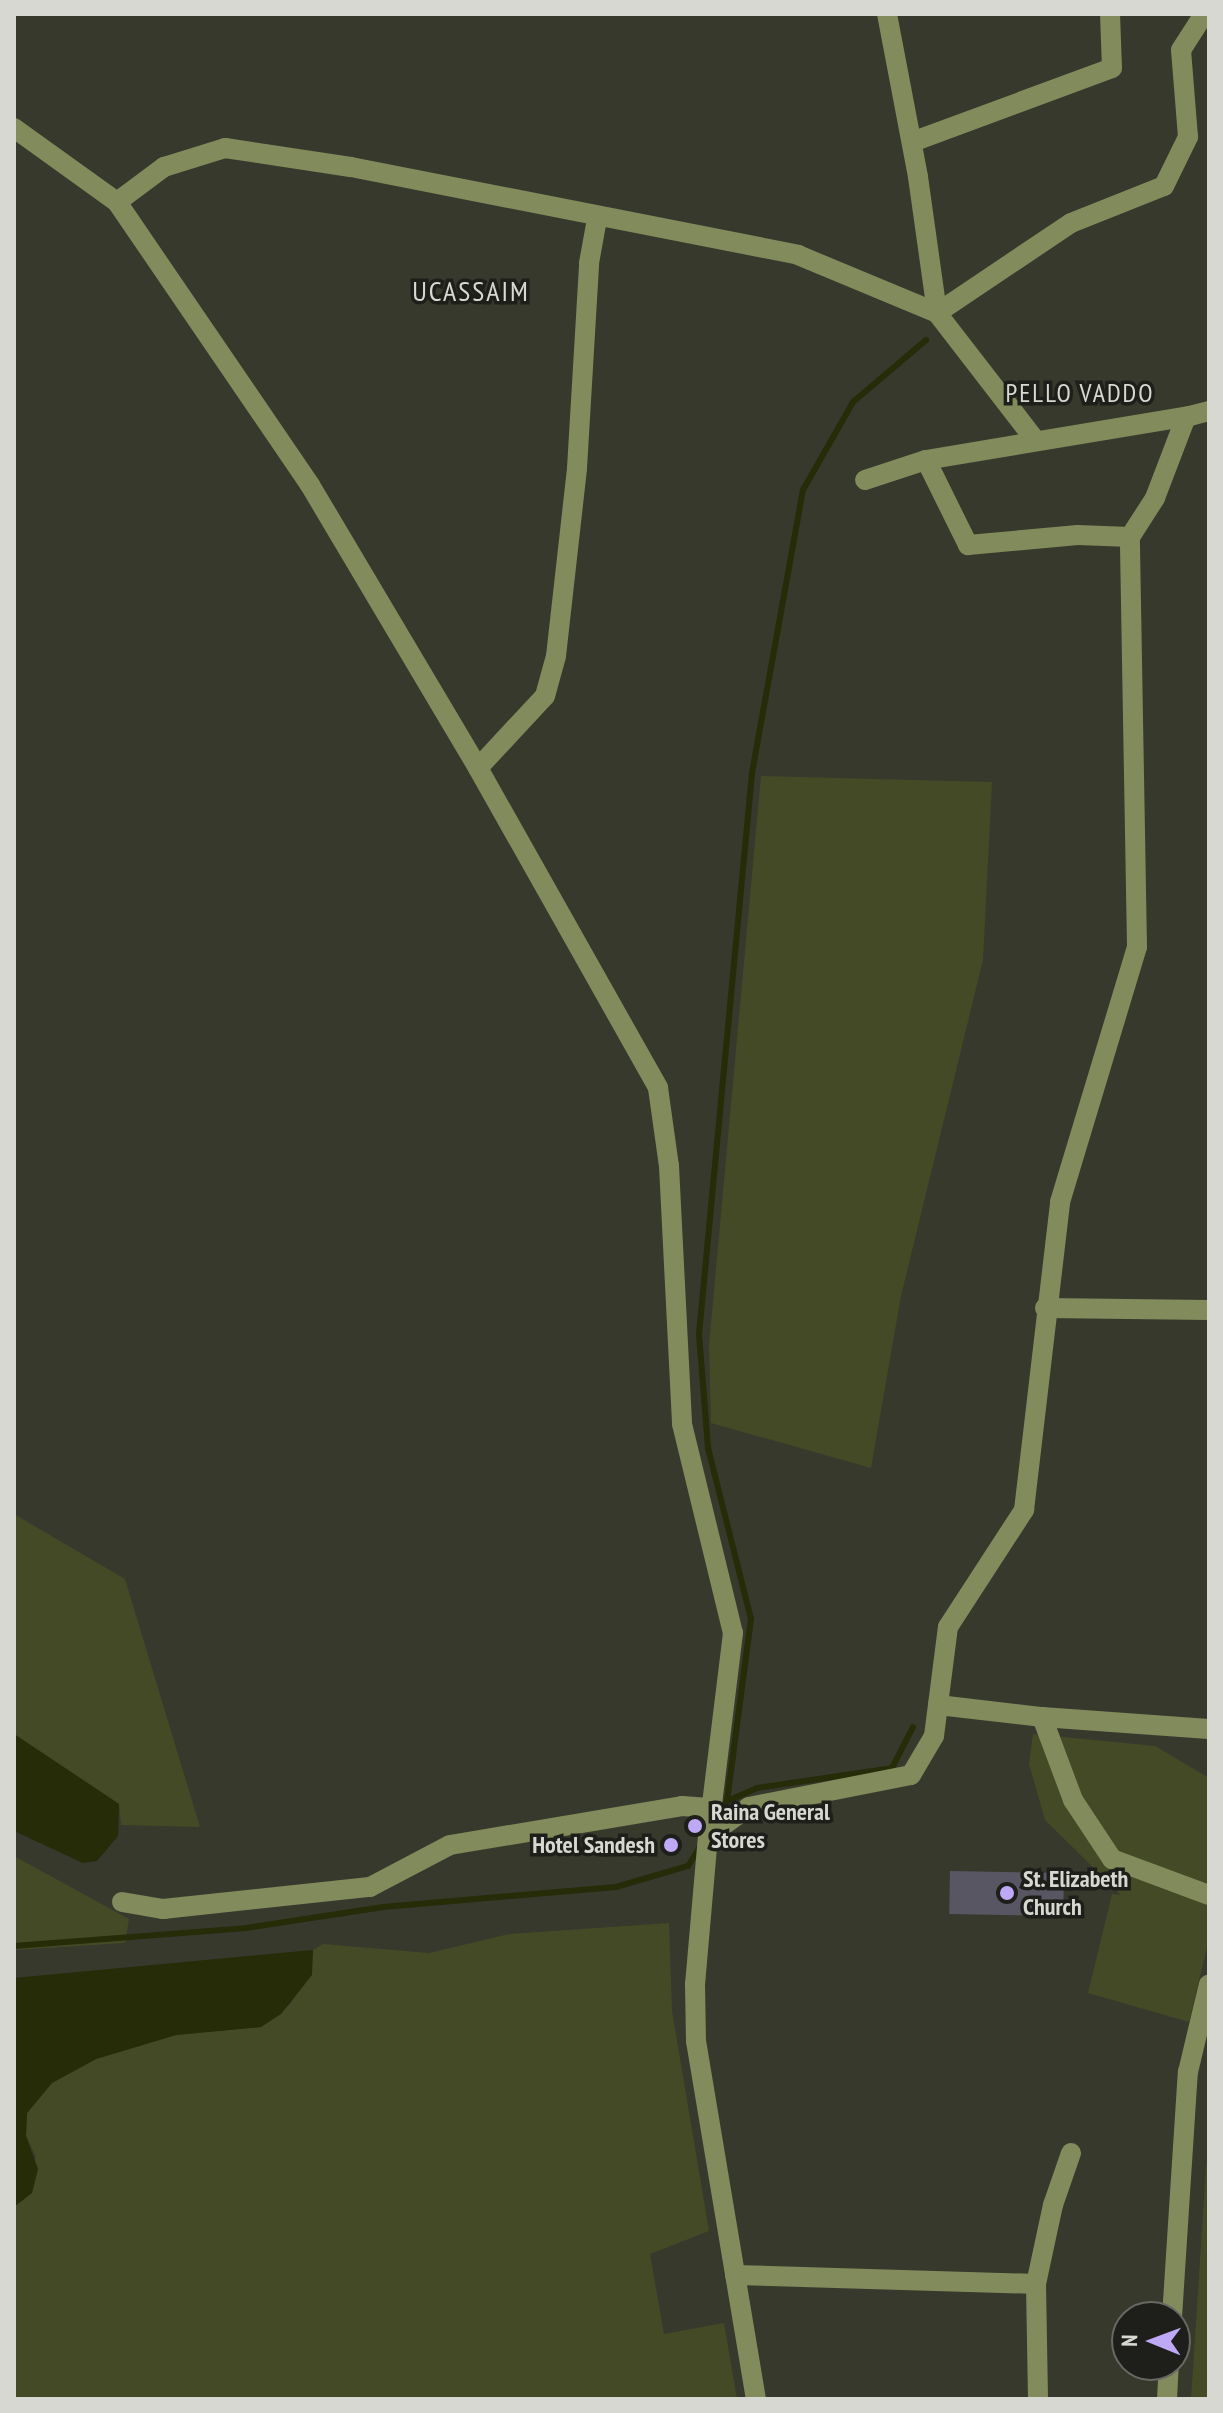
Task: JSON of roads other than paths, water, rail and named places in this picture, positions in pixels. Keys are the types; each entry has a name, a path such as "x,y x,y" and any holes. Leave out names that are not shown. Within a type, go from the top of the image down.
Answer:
{"street":[{"path":"887,14 912,142 937,313 1035,440"},
{"path":"912,142 1112,68 1110,14"},
{"path":"937,313 1071,223 1164,186 1188,137 1181,50 1204,14"},
{"path":"14,128 117,202 310,485 478,768 658,1088 669,1166 682,1424 733,1633 708,1835 695,1984 696,2041 756,2399"},
{"path":"117,202 164,167 225,148 351,167 597,219 798,255 937,313"},
{"path":"478,768 545,696 556,656 577,468 589,263 597,219"},
{"path":"865,480 926,460 1199,413"},
{"path":"708,1835 749,1807 911,1775 934,1736 948,1627 1024,1510 1033,1467 1045,1308 1060,1202 1137,947 1130,537 1155,498 1199,413"},
{"path":"926,460 968,545 1078,535 1130,537"},
{"path":"1045,1308 1209,1310"},
{"path":"938,1705 1042,1717 1209,1729"},
{"path":"1042,1717 1073,1800 1112,1859 1209,1895"},
{"path":"122,1902 163,1909 370,1887 450,1845 682,1806 712,1810"},
{"path":"1173,2301 1188,2072 1209,1984"},
{"path":"1038,2399 1036,2284 1053,2205 1071,2153"},
{"path":"735,2275 1036,2284"}],"waterway":[{"path":"720,1813 727,1801 751,1619 708,1448 699,1334 752,773 803,490 853,402 926,340"},
{"path":"727,1801 757,1788 892,1768 913,1727"},
{"path":"14,1946 246,1928 383,1907 616,1887 688,1866 700,1847"}],"place":[{"name":"Raina General Stores","path":"695,1826"},
{"name":"Hotel Sandesh","path":"671,1845"},
{"name":"St. Elizabeth Church","path":"1007,1893"}],"district":[{"name":"UCASSAIM","path":"471,291"},
{"name":"PELLO VADDO","path":"1080,393"}]}
